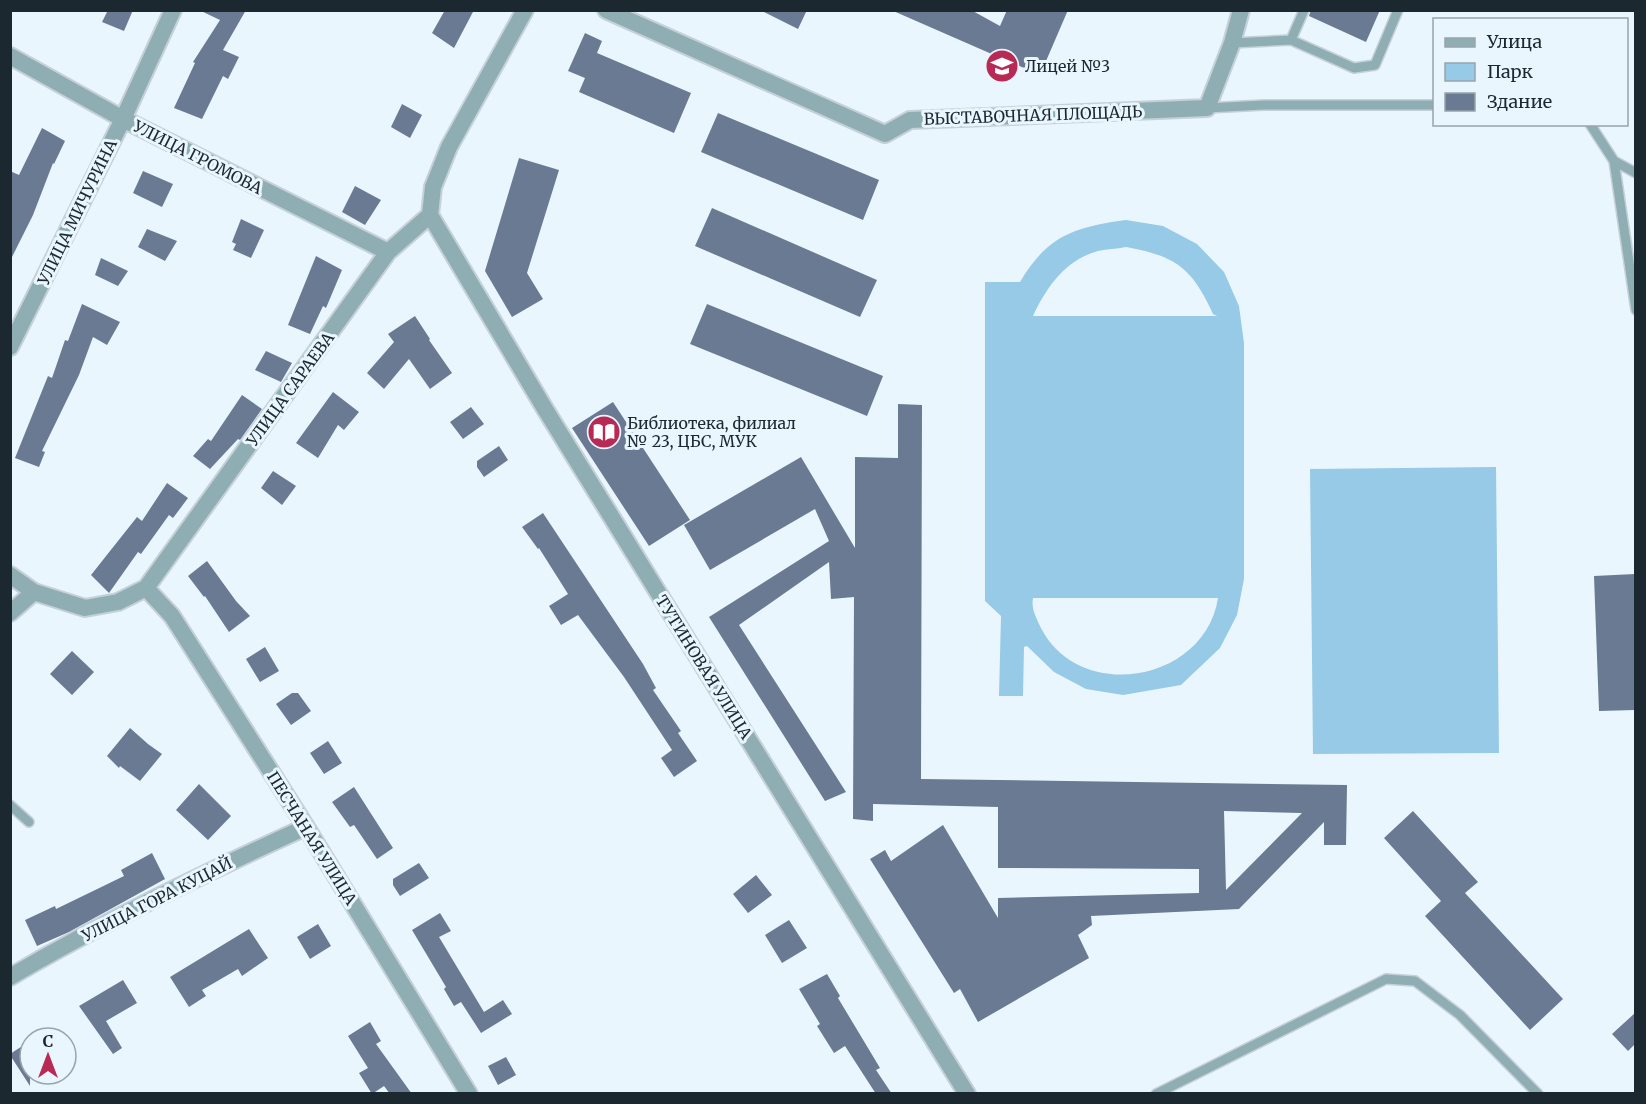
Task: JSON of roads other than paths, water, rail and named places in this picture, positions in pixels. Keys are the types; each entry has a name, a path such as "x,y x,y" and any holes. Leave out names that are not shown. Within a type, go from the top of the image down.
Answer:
{"street":[{"name":"УЛИЦА МИЧУРИНА","path":"10,347 123,119 173,10"},
{"path":"430,215 433,187 449,147 525,10"},
{"name":"ВЫСТАВОЧНАЯ ПЛОЩАДЬ","path":"606,10 885,134 910,120 1207,108"},
{"path":"1207,108 1232,42 1241,10"},
{"name":"УЛИЦА ГРОМОВА","path":"10,56 123,119 388,252"},
{"name":"ТУТИНОВАЯ УЛИЦА","path":"430,215 545,410 967,1094"},
{"name":"УЛИЦА САРАЕВА","path":"146,588 388,252 430,215"},
{"path":"10,575 34,592 85,608 118,602 146,588"},
{"name":"ПЕСЧАНАЯ УЛИЦА","path":"146,588 172,616 306,827 469,1094"},
{"path":"10,613 34,592"},
{"name":"УЛИЦА ГОРА КУЦАЙ","path":"10,977 51,953 205,873 306,827"}],"lane":[{"path":"1291,40 1304,10"},
{"path":"1232,42 1291,40 1354,68 1375,65 1398,10"},
{"path":"1207,108 1264,105 1433,105"},
{"path":"1591,126 1614,160 1635,173"},
{"path":"1614,160 1635,310"},
{"path":"10,805 28,822"},
{"path":"1156,1094 1386,979 1415,981 1460,1015 1538,1094"}],"place":[{"name":"Лицей №3","path":"1002,66"},
{"name":"Библиотека, филиал № 23, ЦБС, МУК","path":"604,432"}]}
